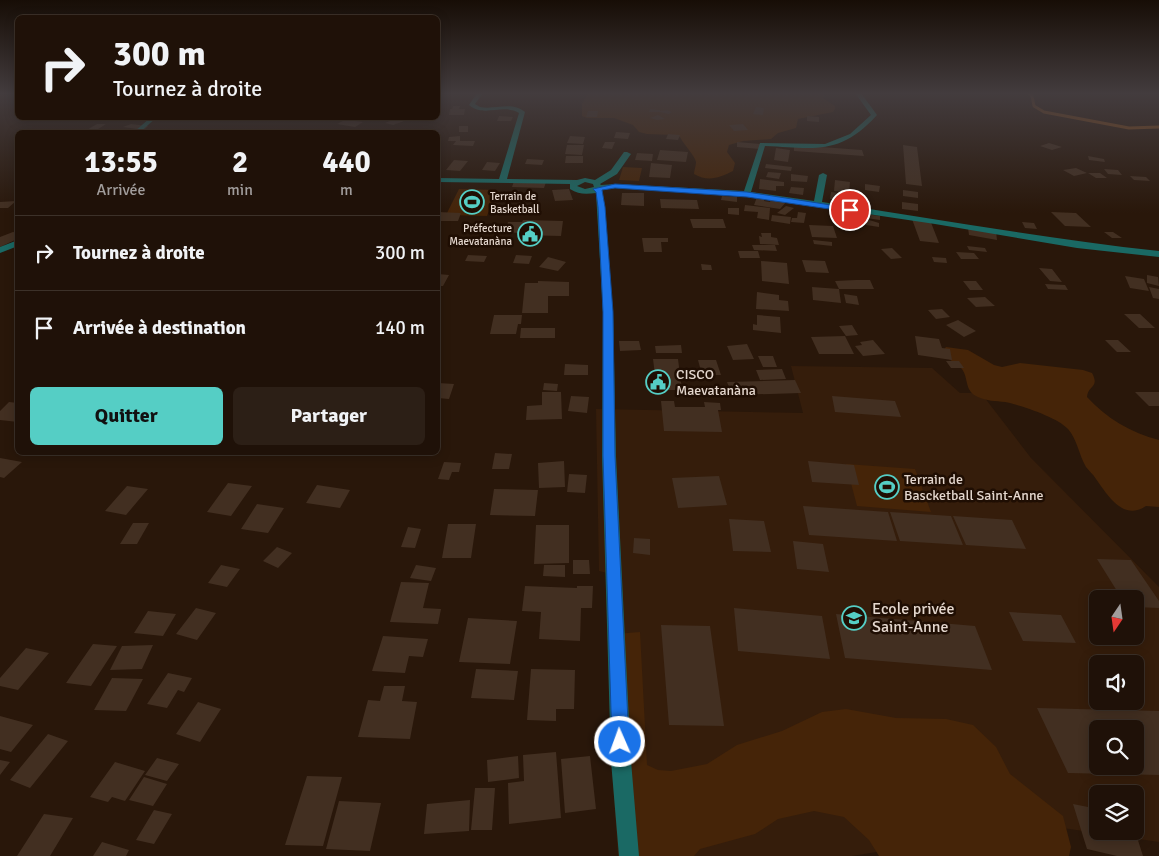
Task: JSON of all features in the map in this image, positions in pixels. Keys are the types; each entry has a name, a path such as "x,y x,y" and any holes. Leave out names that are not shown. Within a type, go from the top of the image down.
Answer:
{"street":[{"path":"503,179 516,133"},
{"path":"747,194 762,144 826,146 854,133"},
{"path":"597,186 606,176 614,172 627,154"},
{"path":"577,185 593,176 606,176"},
{"path":"817,205 823,176"},
{"path":"440,180 503,179 747,194 935,221 1078,245 1159,254"},
{"path":"577,185 577,192 601,207"},
{"path":"597,186 600,192 608,312 609,456 621,761 630,856"},
{"path":"0,250 15,245"}],"shaded area":[{"path":"643,133 778,133 771,139 743,141 729,145 727,152 735,163 733,171 718,177 709,178 694,174 695,160 680,137"},
{"path":"623,167 642,168 639,181 619,180"},
{"name":"Terrain de Basketball","path":"459,189 497,190 487,216 446,215"},
{"path":"946,347 968,350 994,365 1002,367 1020,363 1083,370 1092,373 1095,381 1087,397 1094,405 1129,429 1159,440 1159,507 1146,506 1130,511 1116,504 1086,467 1074,437 1068,429 1056,420 1029,409 978,397 971,392 962,369 943,355"},
{"name":"Ecole privée Saint-Anne","path":"791,366 932,368 960,393 981,393 1031,458 1159,587 1159,842 1144,840 1144,785 1089,785 1089,832 1042,825 852,856 618,856 612,770 611,574 599,571 596,409 803,413"},
{"name":"Terrain de Bascketball Saint-Anne","path":"846,464 915,469 931,512 857,506"},
{"path":"640,632 647,765 658,770 671,771 707,764 737,745 782,731 822,712 846,709 896,718 946,719 973,725 996,747 1010,774 1063,816 1071,847 1069,856 879,856 869,840 844,817 814,811 778,819 755,834 700,849 694,856 620,856 615,634"}],"building":[{"path":"616,133 630,133 628,139 614,138"},
{"path":"668,134 680,135 678,140 666,139"},
{"path":"460,136 460,141 475,141 473,146 453,145 456,141 448,141 449,137"},
{"path":"570,136 585,137 583,144 567,143"},
{"path":"605,142 615,142 612,149 602,148"},
{"path":"737,142 760,144 760,149 737,147"},
{"path":"1049,143 1062,147 1052,150 1040,146"},
{"path":"567,145 584,145 582,155 565,154"},
{"path":"794,145 862,150 864,156 794,151"},
{"path":"903,145 917,147 922,186 906,184"},
{"path":"776,148 790,150 788,162 774,160"},
{"path":"660,150 688,152 686,162 657,160"},
{"path":"637,153 653,154 652,161 635,160"},
{"path":"566,156 583,156 583,163 565,163"},
{"path":"1088,156 1104,159 1105,162 1089,160"},
{"path":"527,159 544,160 542,165 525,164"},
{"path":"454,160 468,161 460,171 446,170"},
{"path":"487,162 500,163 495,171 482,170"},
{"path":"651,163 672,165 670,178 649,177"},
{"path":"766,164 792,167 791,171 765,168"},
{"path":"1076,168 1087,173 1074,176 1063,170"},
{"path":"1104,169 1118,170 1122,175 1108,174"},
{"path":"768,172 781,173 779,179 766,177"},
{"path":"1088,173 1100,173 1107,178 1096,178"},
{"path":"791,174 808,176 807,182 791,181"},
{"path":"1130,176 1146,177 1150,181 1134,180"},
{"path":"760,179 784,182 784,186 776,186 776,191 759,189"},
{"path":"835,180 850,182 849,193 834,191"},
{"path":"514,181 546,182 544,188 512,187"},
{"path":"865,184 880,186 879,192 865,190"},
{"path":"791,187 804,188 803,195 789,193"},
{"path":"569,189 573,200 555,201 552,190"},
{"path":"903,190 918,192 918,198 903,196"},
{"path":"831,192 847,194 847,201 830,199"},
{"path":"622,193 644,193 644,206 621,205"},
{"path":"722,196 737,197 737,202 721,200"},
{"path":"757,197 765,198 764,201 770,202 771,199 787,201 780,209 754,205"},
{"path":"660,199 697,200 699,209 661,208"},
{"path":"15,201 8,208 0,208 0,202"},
{"path":"902,202 918,204 918,211 902,209"},
{"path":"745,205 770,208 769,220 757,218 758,212 744,211"},
{"path":"786,206 794,208 785,215 777,213"},
{"path":"728,208 739,208 739,215 728,214"},
{"path":"440,212 461,213 458,221 440,221"},
{"path":"798,212 806,213 804,223 791,222 792,218 797,218"},
{"path":"1051,212 1076,213 1091,227 1065,226"},
{"path":"866,214 880,216 880,220 866,218"},
{"path":"772,215 791,217 790,224 771,221"},
{"path":"690,219 723,219 726,228 693,228"},
{"path":"866,219 879,223 879,227 866,225"},
{"path":"912,219 930,220 939,243 920,241"},
{"path":"523,220 563,221 561,236 519,235 520,233 505,232 508,222 522,222"},
{"path":"1022,222 1034,223 1037,229 1025,228"},
{"path":"809,225 833,226 837,238 812,237"},
{"path":"968,228 996,231 997,240 969,235"},
{"path":"15,232 15,240 0,247 0,237"},
{"path":"1104,232 1113,232 1122,238 1112,238"},
{"path":"761,233 771,233 771,237 777,238 779,245 760,244 759,236 762,237"},
{"path":"642,238 668,238 668,242 661,242 662,252 644,252"},
{"path":"813,240 832,242 832,246 814,244"},
{"path":"752,245 775,245 777,251 754,250"},
{"path":"967,246 985,248 987,252 969,250"},
{"path":"892,248 902,258 891,259 881,249"},
{"path":"738,251 758,251 760,258 740,258"},
{"path":"956,252 974,253 979,259 961,259"},
{"path":"468,255 487,256 484,262 465,261"},
{"path":"516,255 532,256 529,264 513,263"},
{"path":"548,257 566,262 558,271 539,267"},
{"path":"932,257 946,258 947,263 934,262"},
{"path":"802,260 825,261 829,273 806,272"},
{"path":"761,261 787,263 789,284 762,281"},
{"path":"701,264 711,265 712,270 702,270"},
{"path":"1039,268 1052,269 1062,282 1050,281"},
{"path":"440,274 449,275 443,286 440,286"},
{"path":"1147,275 1158,277 1159,286 1147,283"},
{"path":"1125,276 1144,279 1149,291 1130,288"},
{"path":"870,280 874,289 839,289 835,281"},
{"path":"538,281 569,282 569,296 548,296 548,313 522,313 525,283 538,283"},
{"path":"963,281 976,281 983,290 970,290"},
{"path":"1045,284 1065,285 1068,290 1048,289"},
{"path":"812,287 839,289 841,303 813,300"},
{"path":"1149,287 1159,289 1159,299 1153,298"},
{"path":"757,292 779,295 779,300 788,301 789,311 756,309"},
{"path":"844,294 857,296 859,305 846,303"},
{"path":"985,297 995,306 976,307 967,298"},
{"path":"942,309 950,317 936,319 928,310"},
{"path":"1124,314 1140,314 1155,328 1139,328"},
{"path":"494,315 522,315 521,324 518,324 516,334 490,334"},
{"path":"757,315 780,317 781,333 753,330 753,324 757,325"},
{"path":"958,320 976,331 964,337 946,325"},
{"path":"852,325 858,335 846,336 839,326"},
{"path":"521,328 555,328 555,338 520,338"},
{"path":"845,336 854,354 819,354 811,337"},
{"path":"915,336 939,339 942,348 950,349 952,360 918,355"},
{"path":"873,340 885,354 863,356 855,346 862,345 860,342"},
{"path":"1105,340 1118,340 1131,352 1117,352"},
{"path":"619,341 639,341 641,350 620,351"},
{"path":"747,344 754,359 733,360 727,346"},
{"path":"681,345 682,353 656,353 655,346"},
{"path":"758,356 773,356 777,367 763,367"},
{"path":"653,359 678,359 682,390 666,390 665,383 656,383"},
{"path":"698,360 716,360 721,375 702,375"},
{"path":"946,361 959,361 964,368 951,368"},
{"path":"565,364 588,365 588,375 564,375"},
{"path":"782,369 786,379 760,380 756,370"},
{"path":"795,380 801,393 732,395 727,382"},
{"path":"440,383 454,384 449,399 440,398"},
{"path":"544,383 558,384 557,391 543,390"},
{"path":"542,392 561,392 562,419 526,420 527,406 542,405"},
{"path":"1135,392 1159,392 1159,406 1149,406"},
{"path":"571,396 589,397 587,413 568,411"},
{"path":"832,396 895,401 901,417 835,412"},
{"path":"661,401 674,401 675,407 705,407 704,402 720,403 721,410 718,410 722,432 664,431"},
{"path":"9,402 15,403 15,422 0,420 0,411"},
{"path":"495,453 512,454 509,469 492,469"},
{"path":"0,458 22,462 4,478 0,477"},
{"path":"564,461 565,487 539,488 538,463"},
{"path":"808,461 854,465 859,485 812,482"},
{"path":"444,462 461,463 459,472 452,472 449,480 438,479"},
{"path":"569,474 587,475 585,493 567,492"},
{"path":"719,476 727,505 678,508 672,478"},
{"path":"228,483 252,486 231,516 207,512"},
{"path":"317,485 350,490 340,508 306,503"},
{"path":"127,486 148,489 126,515 105,511"},
{"path":"494,489 538,490 535,516 490,515"},
{"path":"257,504 284,508 268,533 241,529"},
{"path":"803,506 888,512 897,541 809,535"},
{"path":"890,512 951,516 963,545 900,541"},
{"path":"953,516 1012,520 1026,549 966,545"},
{"path":"729,519 764,521 771,552 733,551"},
{"path":"133,523 149,523 137,544 120,544"},
{"path":"448,524 476,524 471,558 442,558"},
{"path":"536,525 569,525 569,563 534,564"},
{"path":"408,527 421,529 415,548 401,547"},
{"path":"634,538 650,539 650,555 633,553"},
{"path":"793,541 823,544 829,572 797,569"},
{"path":"277,547 292,553 278,568 263,561"},
{"path":"1097,559 1131,560 1159,601 1159,608 1144,607 1144,590 1116,590"},
{"path":"573,560 589,560 590,574 573,574"},
{"path":"221,565 240,569 227,587 208,583"},
{"path":"416,565 436,568 431,581 410,578"},
{"path":"544,565 565,565 565,577 543,576"},
{"path":"401,582 429,583 423,608 441,609 438,624 390,622"},
{"path":"525,586 577,588 577,586 593,586 592,608 581,608 580,641 539,639 541,612 522,611"},
{"path":"196,608 216,613 197,640 176,634"},
{"path":"734,608 822,616 830,659 738,651"},
{"path":"148,611 176,614 163,636 134,633"},
{"path":"1009,612 1061,615 1076,643 1023,641"},
{"path":"836,614 975,626 992,670 845,658"},
{"path":"468,618 517,621 510,664 459,662"},
{"path":"661,625 710,626 724,726 669,725"},
{"path":"383,636 428,639 423,657 409,656 405,673 372,671"},
{"path":"93,644 117,646 91,686 66,683"},
{"path":"153,645 142,669 110,670 122,646"},
{"path":"26,648 49,653 18,690 0,686 0,678"},
{"path":"476,669 518,671 514,700 471,698"},
{"path":"531,669 575,670 574,709 556,709 556,721 527,720"},
{"path":"168,673 192,678 184,692 178,690 167,708 147,704"},
{"path":"112,678 143,679 126,711 94,710"},
{"path":"384,686 405,686 402,701 417,702 410,739 358,737 368,700 380,701"},
{"path":"198,702 221,709 200,742 176,734"},
{"path":"1037,708 1159,711 1159,775 1144,775 1144,720 1089,720 1089,773 1068,773"},
{"path":"0,716 33,725 11,752 0,749"},
{"path":"48,734 68,741 30,788 10,780"},
{"path":"556,752 561,818 509,824 508,783 524,781 523,755"},
{"path":"518,756 519,778 488,782 487,760"},
{"path":"590,756 596,809 565,813 561,759"},
{"path":"157,758 179,764 167,781 145,775"},
{"path":"0,760 10,762 0,775"},
{"path":"115,762 145,771 125,801 112,797 108,802 90,797"},
{"path":"307,776 342,777 323,846 285,845"},
{"path":"144,777 167,784 153,806 129,800"},
{"path":"475,788 495,788 492,830 471,830"},
{"path":"470,800 469,831 424,834 427,804"},
{"path":"339,801 381,803 370,851 326,849"},
{"path":"1073,804 1089,807 1089,840 1138,840 1143,856 1117,856 1087,849"},
{"path":"154,810 172,814 154,844 136,840"},
{"path":"44,814 73,818 50,856 17,856"},
{"path":"102,842 129,850 126,856 93,856"}],"place":[{"name":"Terrain de Basketball","path":"472,202"},
{"name":"Préfecture Maevatanàna","path":"530,234"},
{"name":"CISCO Maevatanàna","path":"658,382"},
{"name":"Terrain de Bascketball Saint-Anne","path":"887,487"},
{"name":"Ecole privée Saint-Anne","path":"854,618"}],"route":[{"path":"620,742 609,456 608,312 600,192 597,189 615,186 747,194 850,210"}]}
